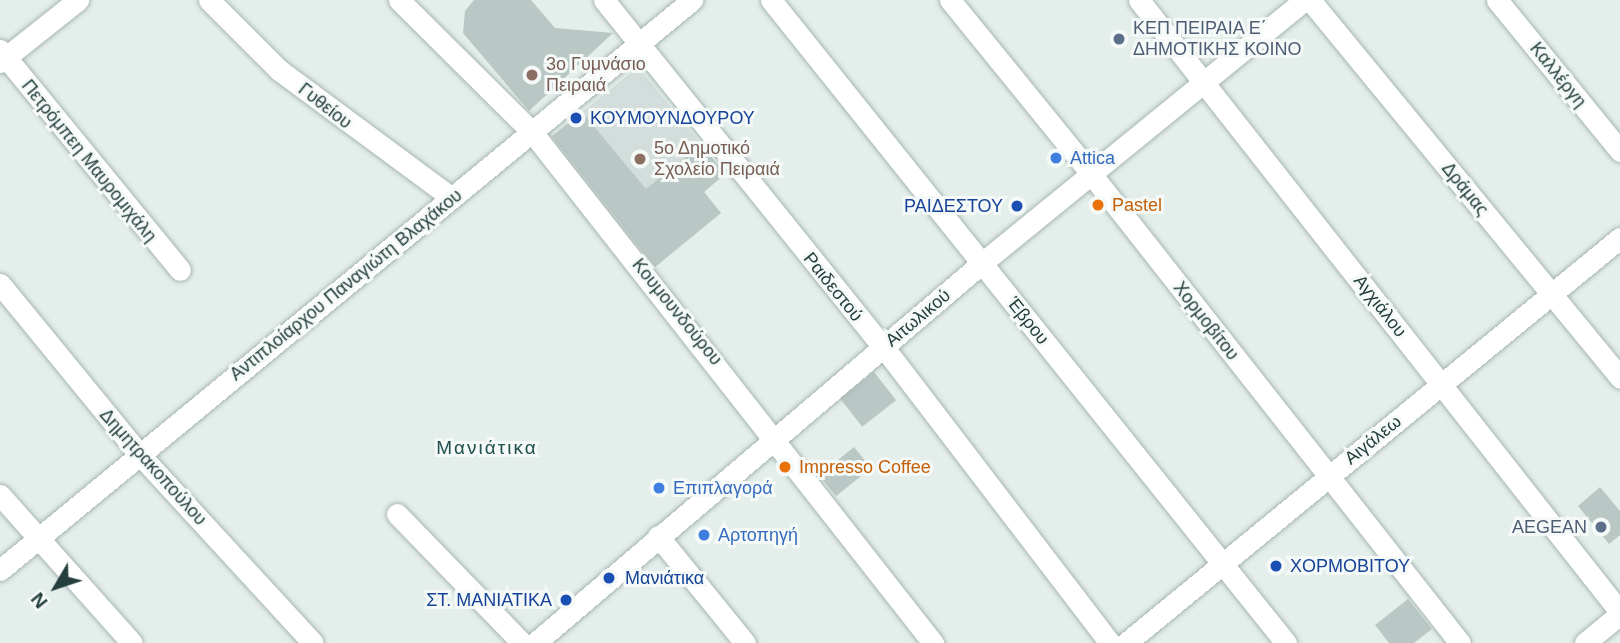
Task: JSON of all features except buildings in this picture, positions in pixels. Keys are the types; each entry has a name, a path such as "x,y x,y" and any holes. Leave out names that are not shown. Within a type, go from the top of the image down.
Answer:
{"street":[{"path":"2,56 78,0"},
{"name":"Γυθείου","path":"209,0 279,71 453,198"},
{"name":"Κουμουνδούρου","path":"399,0 532,132 776,436 933,643"},
{"name":"Ραιδεστού","path":"604,0 882,348 1110,643"},
{"name":"Αντιπλοίαρχου Παναγιώτη Βλαχάκου","path":"0,570 692,0"},
{"name":"Έβρου","path":"771,0 1286,643"},
{"name":"Χορμοβίτου","path":"950,0 1092,175 1460,643"},
{"name":"Αγχιάλου","path":"1139,0 1620,613"},
{"name":"Αιτωλικού","path":"535,643 982,264 1308,0"},
{"name":"Δράμας","path":"1308,0 1620,378"},
{"name":"Καλλέργη","path":"1497,0 1620,151"},
{"name":"Πετρόμπεη Μαυρομιχάλη","path":"2,56 180,270"},
{"name":"Αιγάλεω","path":"1126,643 1620,237"},
{"name":"Δημητρακοπούλου","path":"0,284 140,455 313,643"},
{"path":"0,495 132,643"},
{"path":"397,514 522,643"},
{"path":"659,536 745,643"},
{"path":"1586,643 1620,613"}],"shaded area":[{"name":"5ο Δημοτικό Σχολείο Πειραιά","path":"638,67 725,174 704,192 721,213 654,268 549,139"}],"place":[{"name":"ΚΕΠ ΠΕΙΡΑΙΑ Ε΄ ΔΗΜΟΤΙΚΗΣ ΚΟΙΝΟ","path":"1119,39"},
{"name":"3ο Γυμνάσιο Πειραιά","path":"532,75"},
{"name":"ΚΟΥΜΟΥΝΔΟΥΡΟΥ","path":"576,118"},
{"name":"Attica","path":"1056,158"},
{"name":"5ο Δημοτικό Σχολείο Πειραιά","path":"640,159"},
{"name":"Pastel","path":"1098,205"},
{"name":"ΡΑΙΔΕΣΤΟΥ","path":"1017,206"},
{"name":"Impresso Coffee","path":"785,467"},
{"name":"Επιπλαγορά","path":"659,488"},
{"name":"AEGEAN","path":"1601,527"},
{"name":"Αρτοπηγή","path":"704,535"},
{"name":"ΧΟΡΜΟΒΙΤΟΥ","path":"1276,566"},
{"name":"Μανιάτικα","path":"609,578"},
{"name":"ΣΤ. ΜΑΝΙΑΤΙΚΑ","path":"566,600"}],"district":[{"name":"Μανιάτικα","path":"487,448"}]}
